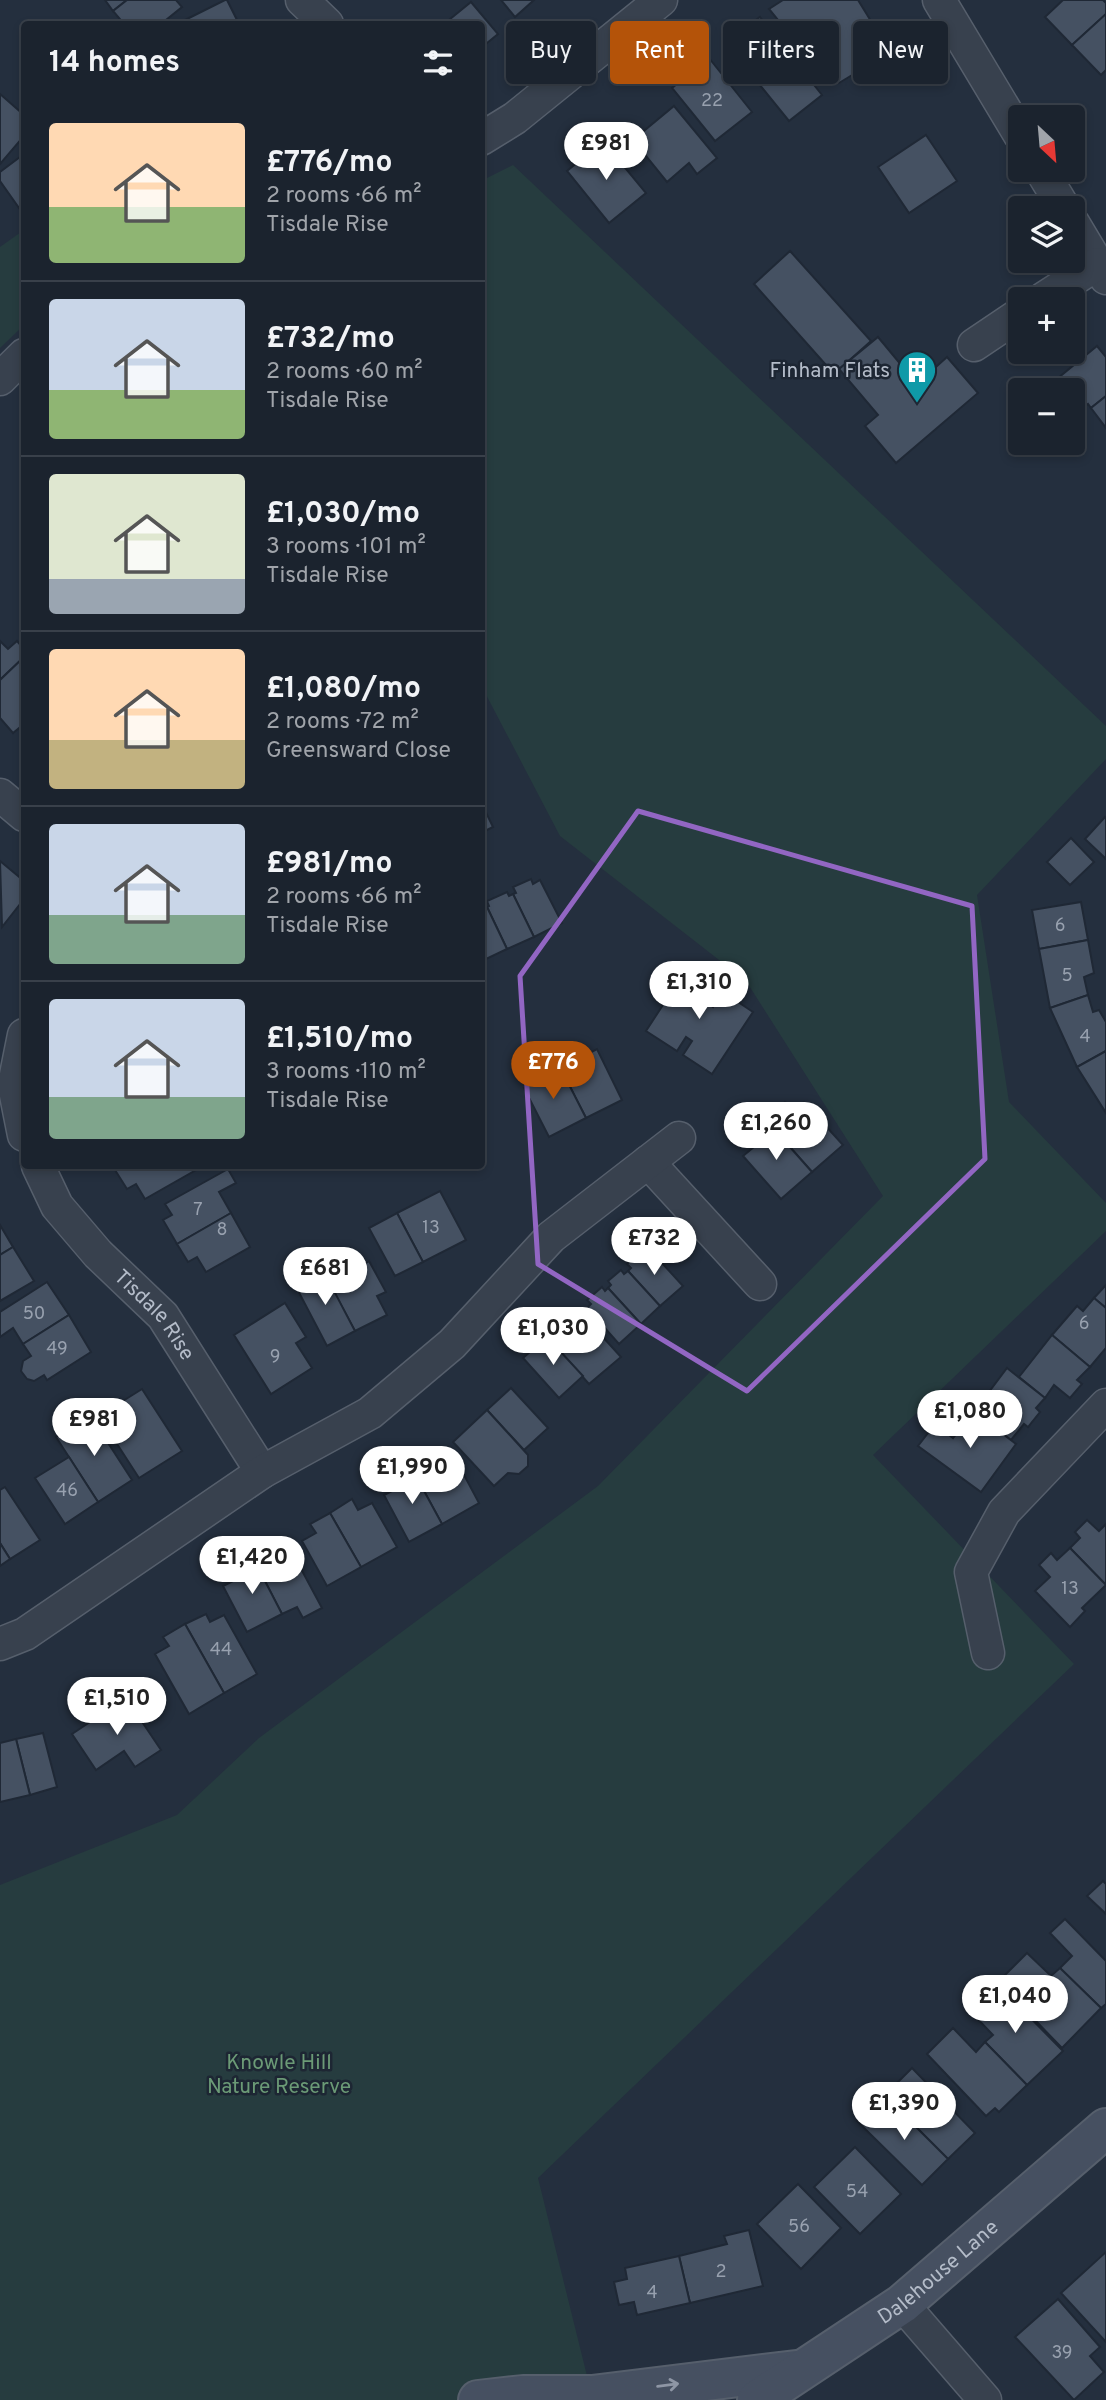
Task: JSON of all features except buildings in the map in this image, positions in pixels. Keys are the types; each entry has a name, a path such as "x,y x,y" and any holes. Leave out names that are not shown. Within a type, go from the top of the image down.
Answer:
{"street":[{"path":"302,0 324,21"},
{"path":"485,137 515,118 661,0"},
{"path":"939,0 1008,115"},
{"path":"1068,287 1102,271 1085,243"},
{"path":"974,345 1008,322"},
{"path":"0,379 21,358"},
{"path":"0,795 21,812"},
{"path":"21,1050 14,1085 21,1120"},
{"path":"12,1639 262,1472 370,1413 452,1344 551,1237 679,1138"},
{"path":"648,1162 760,1284"},
{"name":"Tisdale Rise","path":"39,1169 57,1206 99,1254 163,1316 262,1472"},
{"path":"988,1653 971,1572 1004,1513 1106,1405"},
{"name":"Dalehouse Lane","path":"757,2400 901,2304 1106,2128"},
{"path":"901,2304 985,2400"},
{"path":"478,2400 523,2395 592,2395 800,2369"}],"highlighted area":[{"path":"638,811 972,906 985,1159 747,1391 538,1264 520,976"}],"green space":[{"name":"Knowle Hill Nature Reserve","path":"513,165 1106,726 1106,759 977,895 1009,1102 1106,1203 1106,1231 873,1455 1074,1664 538,2178 591,2392 466,2400 0,2400 0,1885 177,1815 259,1738 598,1486 883,1196 746,981 560,836 485,693 485,179"},
{"path":"21,232 21,328 0,348 0,247"}],"place":[{"name":"Finham Flats","path":"917,404"}]}
